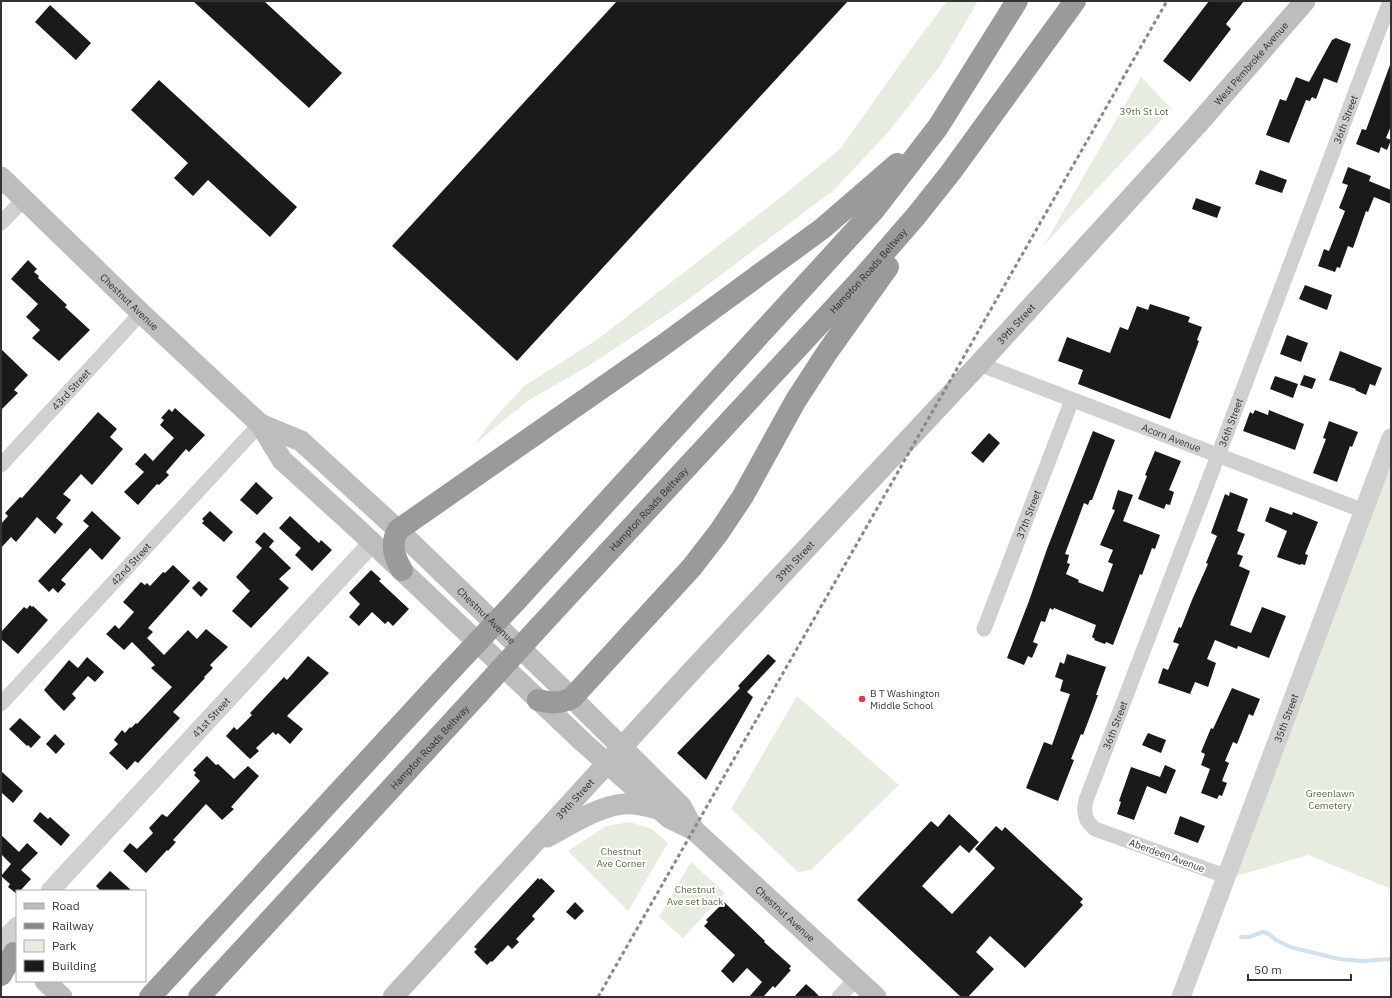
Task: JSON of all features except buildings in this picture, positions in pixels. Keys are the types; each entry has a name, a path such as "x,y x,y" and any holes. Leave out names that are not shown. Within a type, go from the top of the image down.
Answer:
{"highway":[{"path":"150,997 874,210 938,127 1017,1"},
{"name":"Hampton Roads Beltway","path":"199,997 864,276 916,216 951,172 1075,1"},
{"path":"402,570 396,560 393,543 398,530 662,346 823,228 938,127"},
{"path":"538,700 546,702 560,702 572,698 692,567 743,496 796,400 828,351 870,294 951,172"},
{"path":"1,975 9,948"}],"main road":[{"name":"West Pembroke Avenue","path":"1197,125 1305,1"},
{"name":"39th Street","path":"394,997 622,747 979,364 1197,125"},
{"name":"Chestnut Avenue","path":"1,177 141,313 260,424 282,460 402,570 538,700 658,809 669,818 694,830 876,997"},
{"name":"Chestnut Avenue","path":"260,424 301,441 398,530 572,698 681,806 694,830"},
{"path":"534,844 599,810 612,806 639,804 658,809"},
{"path":"46,982 62,997"}],"street":[{"name":"36th Street","path":"1108,834 1089,824 1085,816 1084,808 1086,800 1390,1"},
{"path":"1,223 24,199"},
{"name":"43rd Street","path":"1,465 141,313"},
{"name":"Acorn Avenue","path":"979,364 1364,511"},
{"name":"37th Street","path":"984,629 1072,400"},
{"name":"42nd Street","path":"1,704 260,424"},
{"name":"35th Street","path":"1181,997 1225,876 1391,438"},
{"name":"41st Street","path":"51,890 372,543"},
{"name":"Aberdeen Avenue","path":"1108,834 1225,876"},
{"path":"9,948 16,929"},
{"path":"839,997 856,979"}],"green space":[{"path":"947,1 978,1 940,66 890,130 835,189 685,302 587,367 529,400 475,444 492,421 524,386 598,339 776,201 840,149"},
{"name":"39th St Lot","path":"1141,77 1172,109 1044,245"},
{"name":"Greenlawn Cemetery","path":"1391,460 1391,889 1308,855 1236,876"},
{"path":"797,696 899,785 811,870 798,872 731,809"},
{"name":"Chestnut Ave Corner","path":"630,822 652,829 668,843 628,911 568,851 606,826"},
{"name":"Chestnut Ave set back","path":"691,862 725,893 683,938 659,917"}],"waterway":[{"path":"1241,937 1249,937 1263,932 1290,947 1339,959 1361,961 1391,959"}],"railway":[{"path":"598,997 1167,1"}],"place":[{"name":"B T Washington Middle School","path":"862,699"}]}
